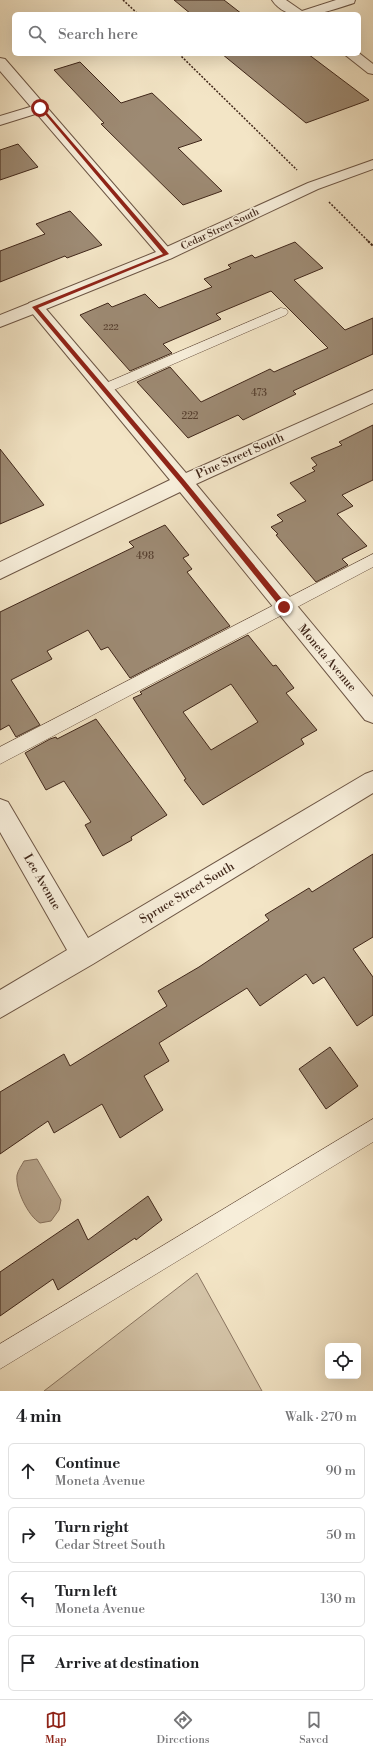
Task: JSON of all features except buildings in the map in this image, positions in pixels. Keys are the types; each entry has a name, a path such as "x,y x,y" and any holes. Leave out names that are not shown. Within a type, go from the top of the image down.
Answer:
{"street":[{"path":"278,0 294,12"},
{"path":"312,12 349,0"},
{"path":"354,56 373,70"},
{"path":"0,62 166,254"},
{"path":"0,121 40,108"},
{"name":"Cedar Street South","path":"0,321 166,254 313,186 373,164"},
{"name":"Moneta Avenue","path":"35,307 183,482 284,607 373,713"},
{"name":"Pine Street South","path":"0,571 183,482 373,396"},
{"name":"Spruce Street South","path":"0,1005 373,781"},
{"name":"Lee Avenue","path":"0,810 84,955"}],"lane":[{"path":"104,389 281,312"},
{"path":"0,756 373,560"},
{"path":"0,1357 373,1130"}],"path":[{"path":"123,0 136,12"},
{"path":"181,56 373,246"}],"shaded area":[{"path":"37,1159 61,1200 59,1210 51,1221 40,1223 35,1220 23,1202 17,1181 19,1169 24,1161"},
{"path":"197,1273 262,1391 44,1391"}],"route":[{"path":"40,108 166,254 35,307 183,482 284,607"}]}
